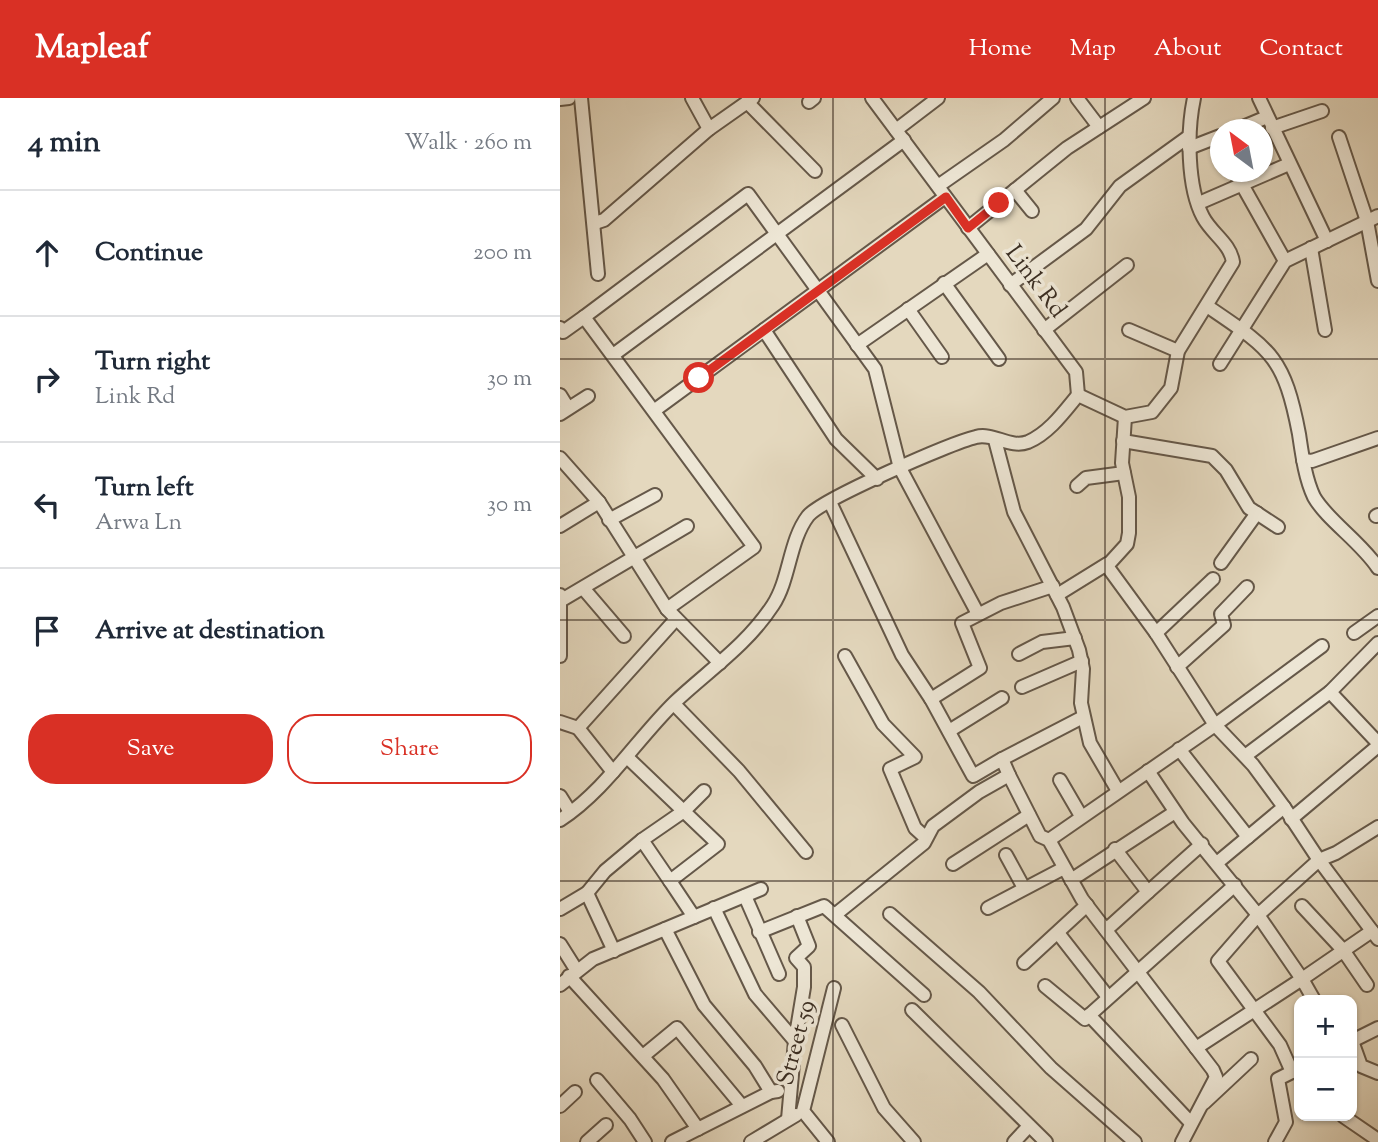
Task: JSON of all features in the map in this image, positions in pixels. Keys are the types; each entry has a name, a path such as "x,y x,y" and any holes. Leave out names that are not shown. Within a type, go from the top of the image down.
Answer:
{"street":[{"path":"560,99 569,98"},
{"path":"580,98 595,223 598,274"},
{"path":"692,98 709,129"},
{"name":"Link Rd","path":"872,98 1076,372 1078,395"},
{"path":"613,355 777,234 900,135 938,98"},
{"path":"655,410 817,289 942,191 1053,98"},
{"path":"1077,98 1099,127"},
{"path":"968,228 1067,148 1144,98"},
{"path":"560,796 565,816 628,758 674,704 750,637 775,602 808,516 830,502 900,468 978,436 1016,444 1029,442 1056,422 1078,395 1125,417 1152,412 1171,388 1178,351 1233,262 1227,246 1202,216 1188,142 1194,98"},
{"path":"1259,98 1268,119"},
{"path":"595,223 604,220 709,129 750,100 815,170"},
{"path":"1273,122 1322,111"},
{"path":"1273,129 1327,241"},
{"path":"1339,137 1373,218 1378,281"},
{"path":"1010,285 1086,229 1120,186 1188,142 1210,139"},
{"path":"1199,203 1289,164"},
{"path":"1240,182 1285,261"},
{"path":"1015,190 1032,211"},
{"path":"560,328 563,332 748,194 878,375 900,468 978,614"},
{"path":"1220,364 1285,261 1373,218"},
{"path":"1311,248 1325,330"},
{"path":"858,345 988,254"},
{"path":"1044,330 1126,265"},
{"path":"944,283 999,359"},
{"path":"1207,306 1270,352 1281,372 1303,460 1317,502 1365,549 1378,568"},
{"path":"908,309 942,357"},
{"path":"584,317 754,547 667,609"},
{"path":"764,330 836,439 877,479"},
{"path":"1129,330 1178,351"},
{"path":"560,395 564,411 588,396"},
{"path":"931,699 980,668 962,622 978,614 1055,590 1107,564 1127,544 1129,497 1124,473 1125,417"},
{"path":"1303,460 1312,461 1378,438"},
{"path":"995,440 1014,512 1055,590 1075,638 1082,661 1083,717 1090,743 1118,791"},
{"path":"1123,441 1212,456 1226,470 1242,499 1278,527"},
{"path":"560,458 599,502 667,609 720,663"},
{"path":"1077,486 1086,478 1124,473"},
{"path":"609,520 655,495"},
{"path":"560,526 599,502"},
{"path":"830,502 902,655 931,699 973,776 1083,717"},
{"path":"1221,563 1257,513"},
{"path":"560,656 561,598 583,588 687,526"},
{"path":"1107,564 1156,633 1215,725 1245,756 1284,807 1319,860 1375,935 1343,950 1196,1048"},
{"path":"1156,633 1213,579"},
{"path":"1177,667 1224,625 1221,614 1247,587"},
{"path":"583,588 624,636"},
{"path":"1354,633 1378,616"},
{"path":"578,728 676,620"},
{"path":"1019,654 1042,642 1075,638"},
{"path":"1245,756 1330,692 1378,643"},
{"path":"1049,840 1215,725 1322,646"},
{"path":"845,656 883,724 915,757 890,769 915,828 926,838"},
{"path":"1022,687 1082,661"},
{"path":"1292,819 1377,745 1330,692"},
{"path":"949,731 1002,698"},
{"path":"674,704 739,771 806,852"},
{"path":"560,722 578,728 612,772"},
{"path":"1179,749 1248,837"},
{"path":"628,758 718,844 670,881"},
{"path":"1002,759 1040,836 1049,840 1087,905 1216,1077 1182,1142"},
{"path":"1148,771 1175,812 1218,862 1258,915 1311,995"},
{"path":"835,914 926,838 942,820 979,792 1009,775"},
{"path":"1060,780 1081,816"},
{"path":"560,909 587,893 605,872 642,840 684,811 704,791"},
{"path":"1218,862 1284,807"},
{"path":"988,908 1024,888 1067,874 1115,849 1175,812"},
{"path":"953,864 1029,815"},
{"path":"1294,1068 1218,961 1258,915 1319,860 1336,853 1378,827"},
{"path":"642,840 694,917"},
{"path":"1106,930 1202,844"},
{"path":"1115,849 1148,892"},
{"path":"1006,855 1024,888"},
{"path":"1045,986 1080,1018 1089,1015 1235,885"},
{"path":"569,977 614,951 761,888"},
{"path":"587,893 614,951"},
{"path":"746,895 759,932 779,974"},
{"path":"1024,963 1087,905"},
{"path":"759,932 824,906 924,995"},
{"path":"1303,906 1343,950 1367,985"},
{"path":"714,908 755,994 794,1041"},
{"path":"890,914 979,992 1051,1068 1135,1142"},
{"path":"788,1119 794,1041 804,987 804,968 796,958 809,946 797,916"},
{"path":"665,929 704,1005 755,1066 771,1092"},
{"path":"1058,933 1108,997"},
{"path":"560,944 569,977 643,1056 684,1106 695,1135"},
{"name":"Street 59","path":"828,1142 803,1111 834,988"},
{"path":"912,1010 1046,1142"},
{"path":"1089,1015 1191,1123"},
{"path":"842,1025 884,1108 914,1142"},
{"path":"643,1056 677,1028 742,1106"},
{"path":"1357,1038 1378,1028"},
{"path":"1357,1055 1361,1066 1378,1073"},
{"path":"1199,1108 1251,1059"},
{"path":"1275,1142 1286,1122 1278,1079 1294,1071"},
{"path":"597,1080 630,1119 645,1142"},
{"path":"672,1142 695,1135 771,1092 790,1090"},
{"path":"560,1106 575,1092"},
{"path":"751,1142 803,1111"},
{"path":"1350,1121 1378,1140"},
{"path":"587,1142 606,1125"},
{"path":"1014,1142 1029,1126"}],"route":[{"path":"699,378 946,197 968,228 999,203"}]}
